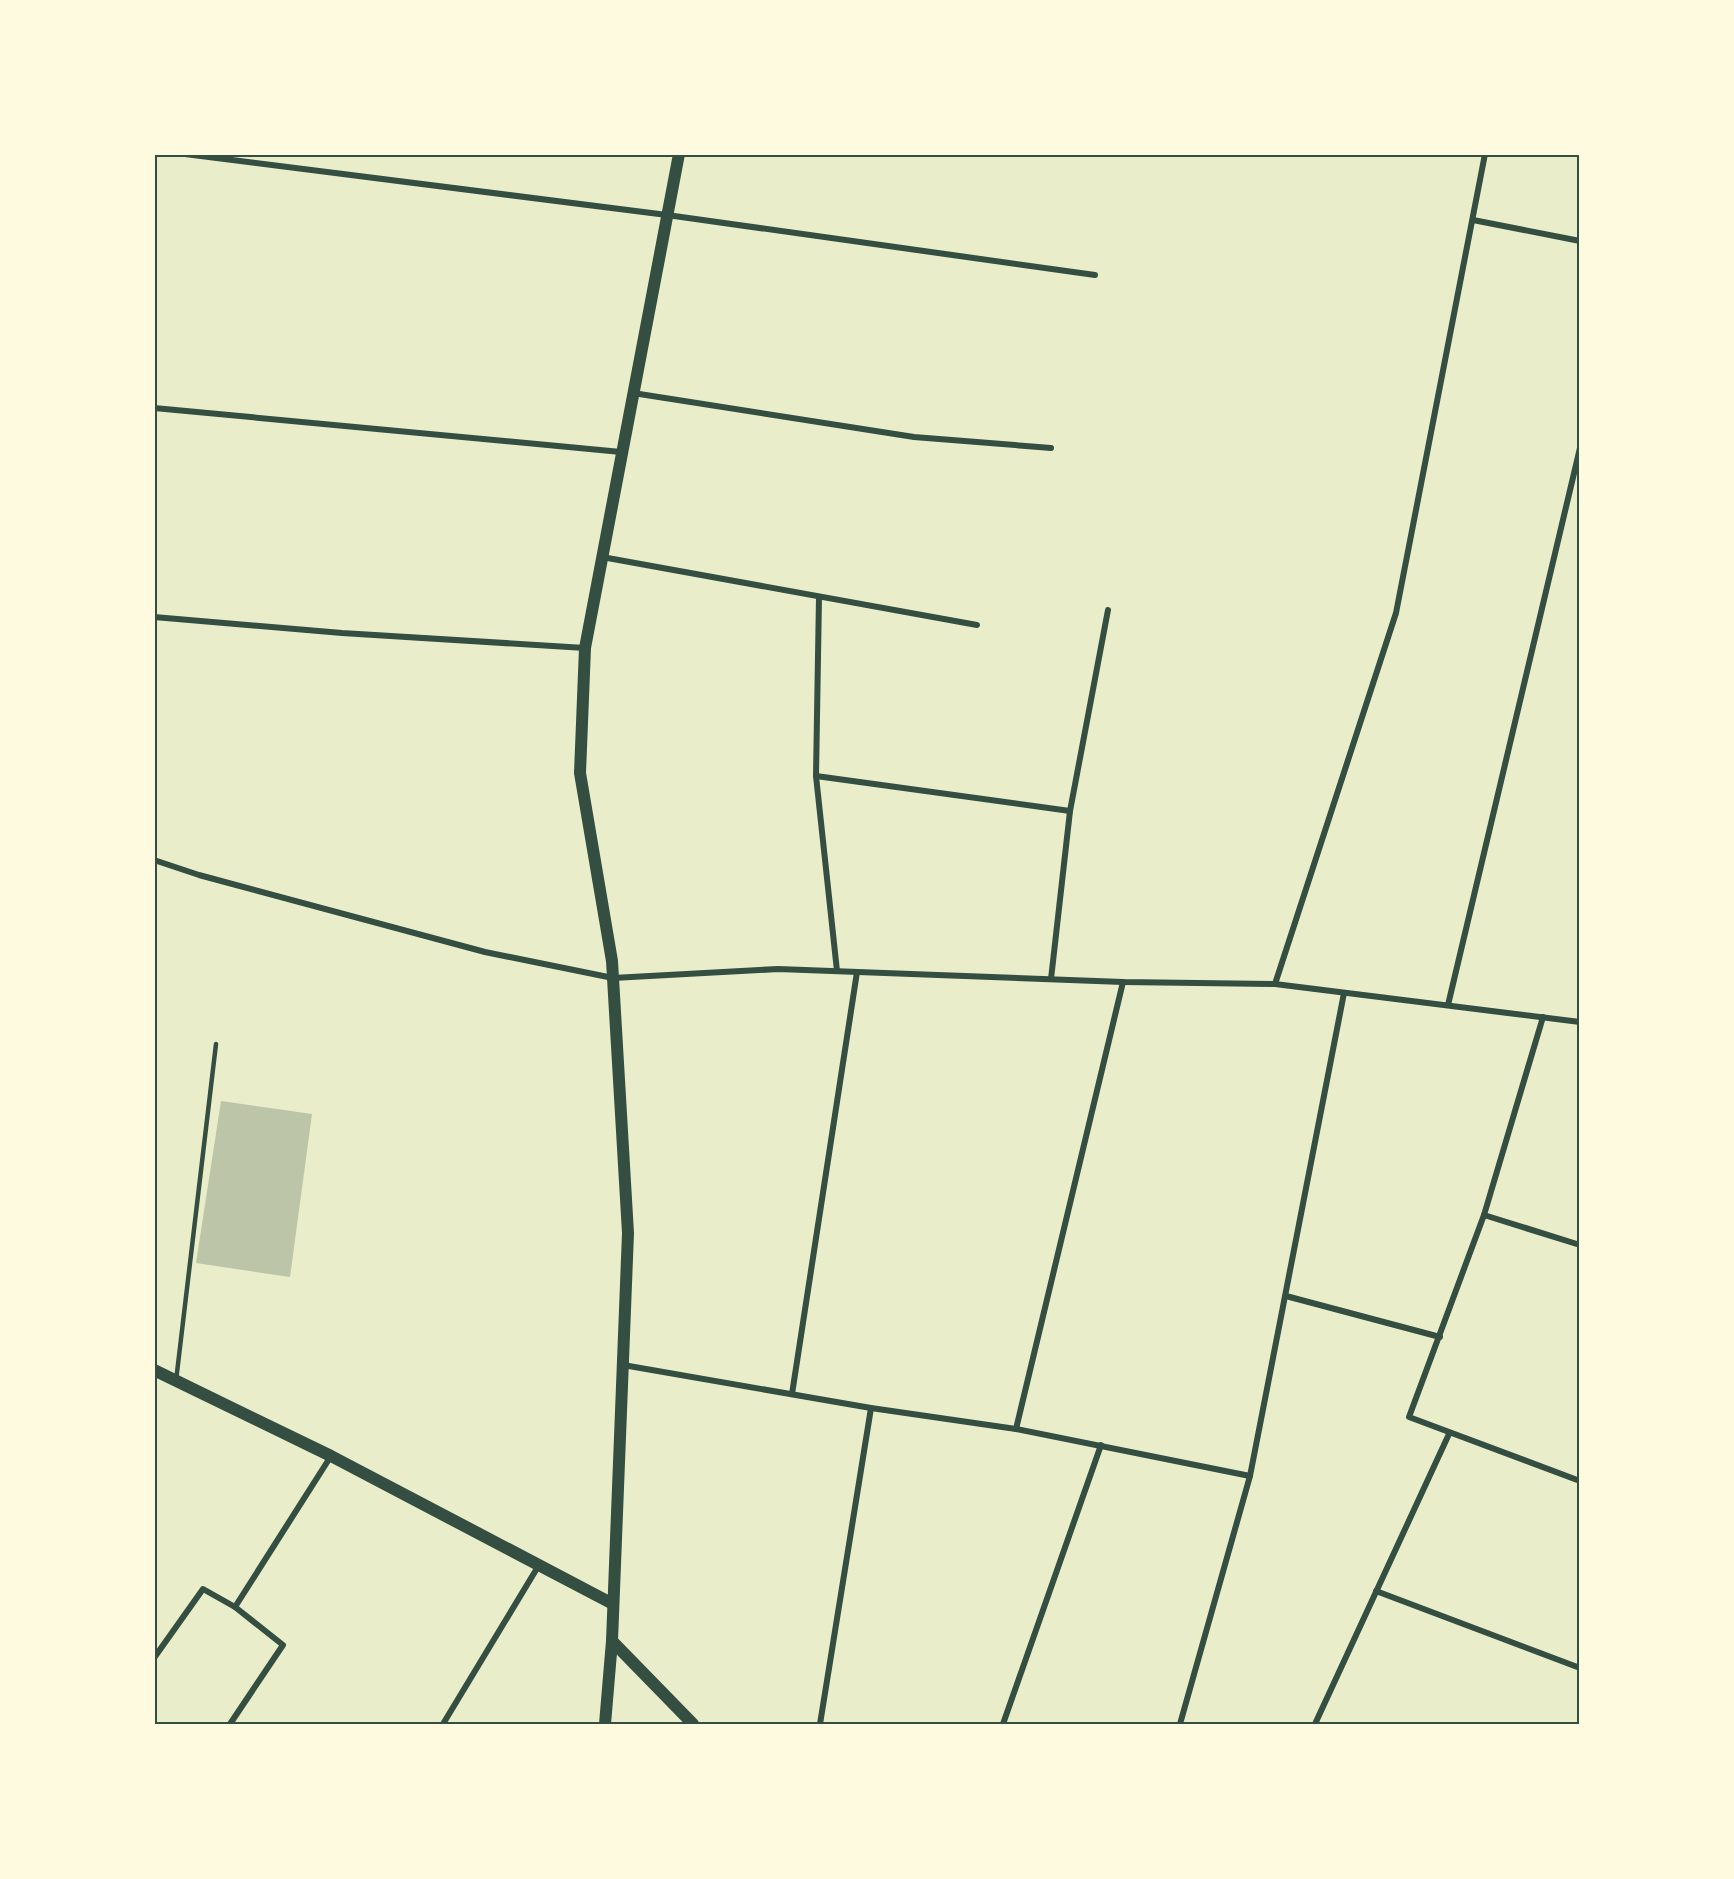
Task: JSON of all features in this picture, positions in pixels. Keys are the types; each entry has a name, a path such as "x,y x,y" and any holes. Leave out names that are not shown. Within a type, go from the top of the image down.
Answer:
{"main road":[{"path":"605,1725 612,1641 628,1233 613,978 580,773 585,648 679,154"},
{"path":"154,1370 332,1456 613,1604"},
{"path":"612,1641 693,1725"}],"street":[{"path":"185,154 667,215 1095,275"},
{"path":"1275,984 1396,613 1485,154"},
{"path":"1473,220 1580,241"},
{"path":"633,393 914,437 1051,448"},
{"path":"154,408 621,452"},
{"path":"1448,1005 1580,447"},
{"path":"601,557 976,625"},
{"path":"819,597 816,776 837,971"},
{"path":"1051,979 1070,812 1108,610"},
{"path":"154,617 342,633 585,648"},
{"path":"816,776 1070,812"},
{"path":"154,860 199,875 485,952 613,978 778,969 1124,982 1275,984 1580,1022"},
{"path":"792,1394 857,972"},
{"path":"1016,1429 1124,982"},
{"path":"1180,1725 1250,1476 1287,1296 1344,993"},
{"path":"1543,1017 1484,1215 1409,1417 1449,1434 1580,1481"},
{"path":"1484,1215 1580,1245"},
{"path":"1287,1296 1440,1337"},
{"path":"623,1365 871,1408 1016,1429 1250,1476"},
{"path":"820,1725 871,1408"},
{"path":"1315,1725 1449,1434"},
{"path":"1003,1725 1101,1445"},
{"path":"235,1607 332,1456"},
{"path":"443,1725 539,1565"},
{"path":"154,1658 203,1588 235,1607 283,1645 230,1725"},
{"path":"1376,1591 1580,1668"}],"lane":[{"path":"176,1381 216,1044"}],"building":[{"path":"221,1101 312,1114 290,1277 196,1263"}]}
